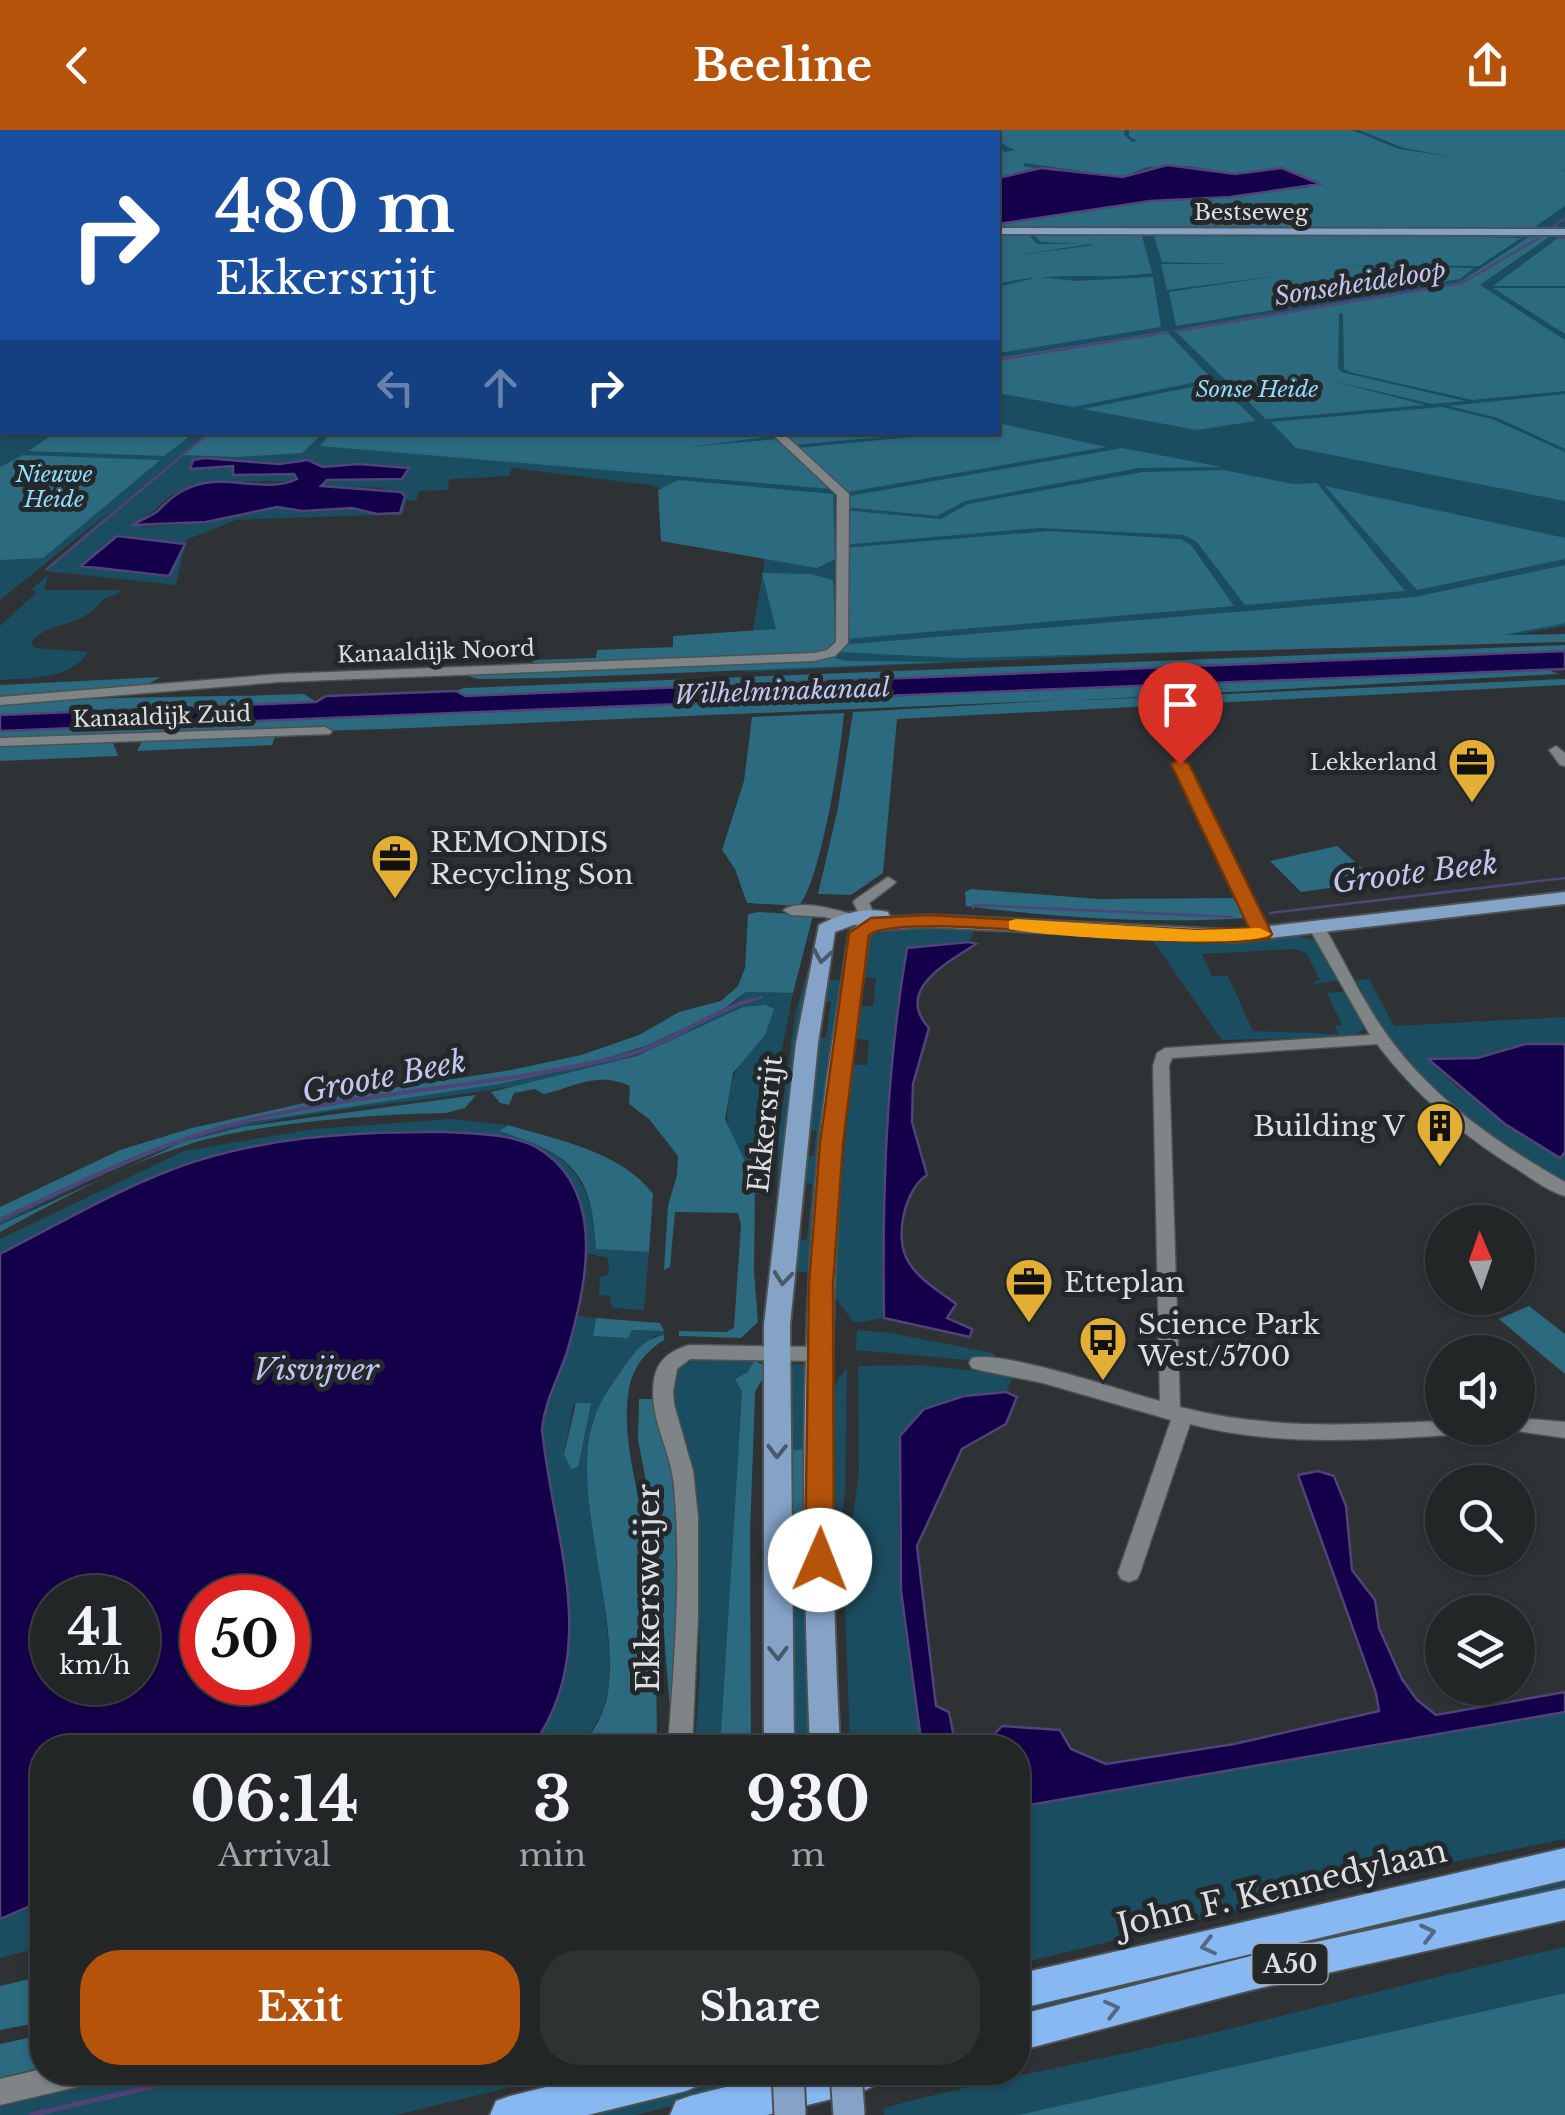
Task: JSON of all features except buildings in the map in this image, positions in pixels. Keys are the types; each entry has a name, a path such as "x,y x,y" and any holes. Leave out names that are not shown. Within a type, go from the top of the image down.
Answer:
{"highway":[{"name":"John F. Kennedylaan","path":"1030,1989 1565,1864"},
{"name":"A50","path":"1030,2031 1252,1973 1565,1904"},
{"path":"510,2115 633,2085"},
{"path":"690,2115 809,2085"}],"main road":[{"name":"Bestseweg","path":"1000,232 1565,233"},
{"path":"824,1735 818,1597 818,1354 831,1143 862,919 1196,936 1262,934 1565,898"},
{"name":"Ekkersrijt","path":"779,1735 777,1353 806,1043 826,930 862,919"},
{"path":"789,2085 790,2115"},
{"path":"847,2085 849,2115"}],"street":[{"name":"Kanaaldijk Noord","path":"0,701 279,678 831,653 842,643 843,494 778,435"},
{"name":"Kanaaldijk Zuid","path":"0,742 325,731"},
{"path":"1180,764 1262,934"},
{"path":"791,910 862,919 861,902 888,882"},
{"path":"1318,928 1381,1039 1428,1092 1466,1126 1565,1190"},
{"path":"1129,1573 1177,1414 1161,1066 1165,1053 1381,1039"},
{"path":"777,1353 818,1354"},
{"name":"Ekkersweijer","path":"681,1735 689,1572 684,1479 662,1381 667,1368 680,1354 777,1353"},
{"path":"980,1363 1028,1370 1177,1414 1233,1426 1324,1435 1425,1429"},
{"path":"1535,1426 1565,1430"},
{"path":"0,2092 30,2085"}],"green space":[{"name":"Sonse Heide","path":"1000,130 1565,130 1565,626 1504,637 746,672 772,518 649,485 512,468 509,476 449,480 448,490 419,491 416,501 406,500 403,514 236,520 186,540 176,585 44,571 114,508 0,600 0,435 1000,435","holes":["205,458 279,464 308,460 323,467 358,464 408,468 401,479 358,477 322,482 321,486 385,489 404,496 401,505 377,513 352,508 303,511 277,507 206,523 142,527 141,519 189,488 235,482 296,482 294,473 234,475 233,466 208,467 193,461"]},
{"path":"1000,130 1125,130 1124,135 1132,142 1137,141 1129,136 1129,130 1352,130 1399,149 1453,157 1404,148 1359,130 1565,130 1565,170 1560,170 1565,171 1565,206 1536,226 1539,231 1000,230 1000,224 1156,201 1307,188 1317,181 1282,168 1235,174 1189,166 1147,167 1123,177 1025,163 1023,166 1034,168 1000,177 1000,148 1005,152 1015,150 1000,143"},
{"path":"1155,234 1545,234 1399,235 1521,238 1479,266 1335,265 1474,268 1460,279 1176,326 1169,292 1284,275 1167,290 1161,264 1230,264 1162,262 1154,236 1174,235"},
{"path":"1000,236 1030,236 1037,244 1078,244 1041,242 1035,236 1142,236 1152,273 1037,278 1000,284","holes":["1086,244 1096,245 1019,255"]},
{"path":"1529,237 1549,237 1480,285 1565,340 1565,391 1472,400 1349,372 1344,369 1343,314 1339,313 1341,372 1465,401 1432,404 1325,379 1425,405 1266,419 1174,330 1460,282"},
{"path":"1558,238 1565,239 1565,286 1493,286"},
{"path":"1039,277 1076,281 1153,277 1161,327 1000,353 1000,287"},
{"path":"1493,288 1565,288 1565,334"},
{"path":"1166,331 1212,379 1073,407 1000,393 1000,358"},
{"path":"1216,382 1256,421 1197,430 1083,409"},
{"path":"1565,394 1565,449 1498,418 1449,406"},
{"path":"1442,407 1492,419 1565,452 1565,501 1296,448 1271,422"},
{"path":"1000,423 1107,447 842,493 797,448 932,435 1000,435"},
{"path":"51,435 191,435 164,456 29,451"},
{"path":"207,435 321,435 302,453 184,455"},
{"path":"329,435 772,435 689,447 777,439 832,489 320,446"},
{"path":"781,435 904,435 794,445"},
{"path":"1122,448 1222,467 1139,468 965,501 937,516 843,507 844,497"},
{"name":"Nieuwe Heide","path":"23,455 159,461 43,558 0,560 0,467"},
{"path":"1223,470 1293,484 1317,483 1405,591 1245,605 1196,541 1183,535 1039,528 841,545 843,510 941,519 968,504 1143,472"},
{"path":"679,480 833,494 835,559 817,568 661,541 658,490"},
{"path":"1325,486 1565,538 1565,559 1417,590"},
{"path":"1050,531 1181,539 1191,545 1234,606 845,639 842,548"},
{"path":"1565,565 1565,623 1503,635 1565,634 1565,642 960,658 838,652 844,645 853,644 1415,597"},
{"path":"762,573 810,574 833,580 836,642 821,653 533,665 533,660 596,658 597,650 673,647 673,636 776,629"},
{"path":"48,575 44,590 120,590 84,616 44,632 31,643 35,648 88,652 81,661 48,676 0,680 0,626 37,592 31,590"},
{"path":"1565,645 1565,651 465,696 456,691 464,688"},
{"path":"827,656 846,661 949,662 549,678 478,679 461,674"},
{"path":"1546,669 1558,674 1067,701 1565,679 1565,685 897,719 883,873 851,895 818,894 838,808 853,712 1065,700 385,729 0,739 0,731"},
{"path":"161,677 148,684 0,700 0,685"},
{"path":"304,694 316,702 0,715 0,705 38,702"},
{"path":"844,713 829,814 807,892 799,906 747,903 735,869 722,850 744,781 752,717"},
{"path":"275,737 272,745 137,751 142,741 150,738"},
{"path":"112,740 118,756 0,761 0,744"},
{"path":"1337,846 1377,881 1301,892 1270,861"},
{"path":"971,889 1099,899 1239,898 1247,918 1141,920 1001,910 966,906 965,892"},
{"path":"748,914 813,915 793,993 746,992 721,1011 648,1045 577,1067 499,1084 242,1123 189,1137 0,1219 0,1207 120,1150 192,1128 327,1098 511,1070 581,1055 639,1035 679,1012 721,1001 738,986 745,968"},
{"path":"886,927 974,931 969,942 907,949 885,1147 884,1318 854,1323 826,1285 837,1234 852,1065 867,1065 869,1040 854,1039 858,1006 873,1006 876,978 861,977 868,936"},
{"path":"1295,936 1318,941 1342,980 1315,984 1320,980 1306,953 1295,949 1202,954 1212,976 1228,976 1253,1031 1338,1034 1335,1026 1342,1025 1327,993 1317,993 1347,992 1366,1021 1363,1030 1350,1037 1222,1040 1153,941 1235,941"},
{"path":"817,938 772,1319 779,1133 795,1015"},
{"path":"1369,979 1394,1026 1565,1017 1565,1044 1526,1044 1477,1058 1429,1060 1457,1087 1560,1157 1565,1152 1565,1184 1470,1122 1425,1085 1389,1042 1356,980"},
{"path":"827,980 846,980 816,1272 793,1272 799,1239 807,1240 812,1184 803,1183 805,1157 814,1156 816,1131 808,1131 819,1038 826,1038 831,1002 824,1001"},
{"path":"746,992 793,993 780,1060 769,1189 756,1195 749,1169 732,1139 727,1114 732,1081 743,1059 684,1037 629,1058 515,1086 340,1110 224,1131 138,1160 0,1225 5,1216 90,1177 207,1132 294,1112 465,1087 577,1065 687,1026 726,1008"},
{"path":"765,1005 774,1009 765,1035 733,1073 725,1119 755,1183 758,1322 741,1338 679,1336 679,1331 726,1332 734,1328 741,1225 738,1213 675,1212 670,1267 664,1270 668,1206 678,1156 649,1119 629,1104 630,1086 596,1080 544,1094 535,1089 514,1093 509,1105 500,1103 491,1092 637,1056 743,1007"},
{"path":"476,1095 465,1108 446,1113 315,1121 187,1145 115,1173 0,1232 0,1225 183,1142 242,1127"},
{"path":"452,1119 506,1125 499,1131 523,1138 559,1157 572,1170 590,1203 597,1249 649,1252 644,1310 612,1308 610,1296 599,1295 600,1277 609,1274 608,1258 586,1253 580,1204 563,1171 526,1146 485,1136 382,1132 232,1151 148,1181 0,1254 0,1239 184,1151 314,1129"},
{"path":"508,1125 587,1149 640,1179 653,1194 649,1252 596,1249 589,1200 573,1169 543,1148 499,1131"},
{"path":"1535,1311 1565,1334 1565,1374 1535,1349 1535,1335 1518,1335 1499,1319 1535,1315"},
{"path":"577,1316 596,1318 593,1336 631,1330 664,1331 664,1335 654,1336 632,1354 593,1420 589,1442 609,1685 604,1708 589,1735 541,1735 550,1485 542,1429 546,1404","holes":["588,1402 578,1467 571,1469 564,1454 573,1406"]},
{"path":"596,1318 660,1323 664,1331 632,1330 628,1338 593,1336"},
{"path":"857,1330 993,1353 1001,1363 856,1350"},
{"path":"664,1335 664,1340 646,1354 634,1373 629,1388 627,1429 649,1573 657,1735 590,1735 605,1706 610,1660 587,1481 588,1448 602,1401 629,1360 650,1340"},
{"path":"692,1361 754,1361 748,1372 735,1379 742,1392 721,1735 695,1735 699,1608 688,1469 674,1396 675,1371"},
{"path":"754,1361 769,1367 755,1392 750,1534 751,1735 721,1735 742,1392 735,1379 748,1372"},
{"path":"807,1365 811,1449 787,1450 786,1368"},
{"path":"920,1365 1014,1375 1006,1392 964,1396 898,1504 901,1591 920,1735 850,1735 844,1577 859,1474 858,1366"},
{"path":"847,1368 845,1493 832,1570 831,1390"},
{"path":"639,1399 657,1399 673,1464 679,1573 671,1722 656,1532 638,1440"},
{"path":"576,1403 591,1403 578,1467 571,1469 564,1454"},
{"path":"811,1449 812,1531 785,1532 787,1450"},
{"path":"812,1531 815,1735 787,1735 785,1532"},
{"path":"1565,1712 1565,1839 1336,1886 1030,1961 1030,1805"},
{"path":"1565,1881 1565,1896 1030,2017 1030,2002"},
{"path":"30,1906 30,1950 0,1958 0,1919"},
{"path":"1565,1947 1565,1993 1018,2115 884,2115 883,2108 921,2098 980,2085 1030,2085 1030,2074"},
{"path":"30,1979 30,2024 0,2030 0,1986"},
{"path":"1565,1993 1565,2115 1018,2115"},
{"path":"30,2038 30,2070 0,2078 0,2044"},
{"path":"73,2085 519,2085 396,2115 0,2115 0,2102"},
{"path":"692,2085 756,2085 636,2115 568,2115"}],"water":[{"path":"1167,165 1235,174 1282,168 1320,184 1230,197 1150,201 1000,224 1000,178 1041,168 1123,177"},
{"path":"193,460 279,464 308,460 323,467 358,464 409,468 402,479 327,480 321,486 401,492 405,496 400,513 277,507 206,522 133,525 197,485 278,484 297,479 294,474 233,475 233,466 190,469"},
{"path":"117,536 185,544 169,576 81,566"},
{"name":"Wilhelminakanaal","path":"1565,651 1565,669 0,731 0,715 316,702 326,696 456,691 465,696"},
{"path":"976,944 929,979 918,1002 929,1028 913,1084 912,1122 927,1175 907,1203 902,1240 912,1267 956,1304 947,1318 972,1329 970,1337 884,1318 890,1087 907,948"},
{"path":"1526,1044 1565,1044 1565,1152 1560,1158 1505,1124 1428,1059 1477,1058"},
{"name":"Visvijver","path":"446,1132 522,1141 544,1152 564,1171 577,1194 586,1247 580,1303 542,1429 568,1592 565,1672 553,1711 539,1735 30,1735 30,1906 0,1919 0,1254 173,1169 239,1150 307,1138"},
{"path":"1006,1392 1017,1397 1006,1424 962,1449 917,1546 936,1706 949,1712 954,1735 920,1735 901,1591 900,1436 924,1409 964,1396"},
{"path":"1318,1471 1334,1476 1346,1506 1352,1570 1375,1600 1379,1628 1402,1679 1417,1700 1436,1715 1492,1705 1535,1705 1535,1697 1565,1692 1565,1712 1030,1805 1030,1735 993,1735 1002,1726 1060,1730 1071,1749 1106,1764 1234,1744 1379,1711 1376,1693 1298,1475"}],"waterway":[{"name":"Sonseheideloop","path":"1549,230 1565,218"},
{"name":"Sonseheideloop","path":"1176,331 1462,283 1539,238"},
{"name":"Sonseheideloop","path":"1559,238 1565,238"},
{"name":"Sonseheideloop","path":"1000,360 1169,332"},
{"name":"Sonseheideloop","path":"47,569 206,435"},
{"name":"Groote Beek","path":"1270,913 1565,878"},
{"name":"Groote Beek","path":"973,908 974,905 1232,917"},
{"name":"Groote Beek","path":"744,1003 762,997"},
{"name":"Groote Beek","path":"0,1220 117,1166 207,1132 335,1103 579,1066 627,1055 751,1000"},
{"path":"31,2115 159,2085"}],"slow traffic":[{"path":"1016,925 1196,936 1260,934"}],"place":[{"name":"Lekkerland","path":"1472,804"},
{"name":"REMONDIS Recycling Son","path":"395,900"},
{"name":"Building V","path":"1440,1168"},
{"name":"Etteplan","path":"1029,1324"},
{"name":"Science Park West/5700","path":"1103,1382"}],"route":[{"path":"820,1560 821,1284 831,1143 860,933 871,924 929,921 1196,936 1262,934 1180,764"}]}
